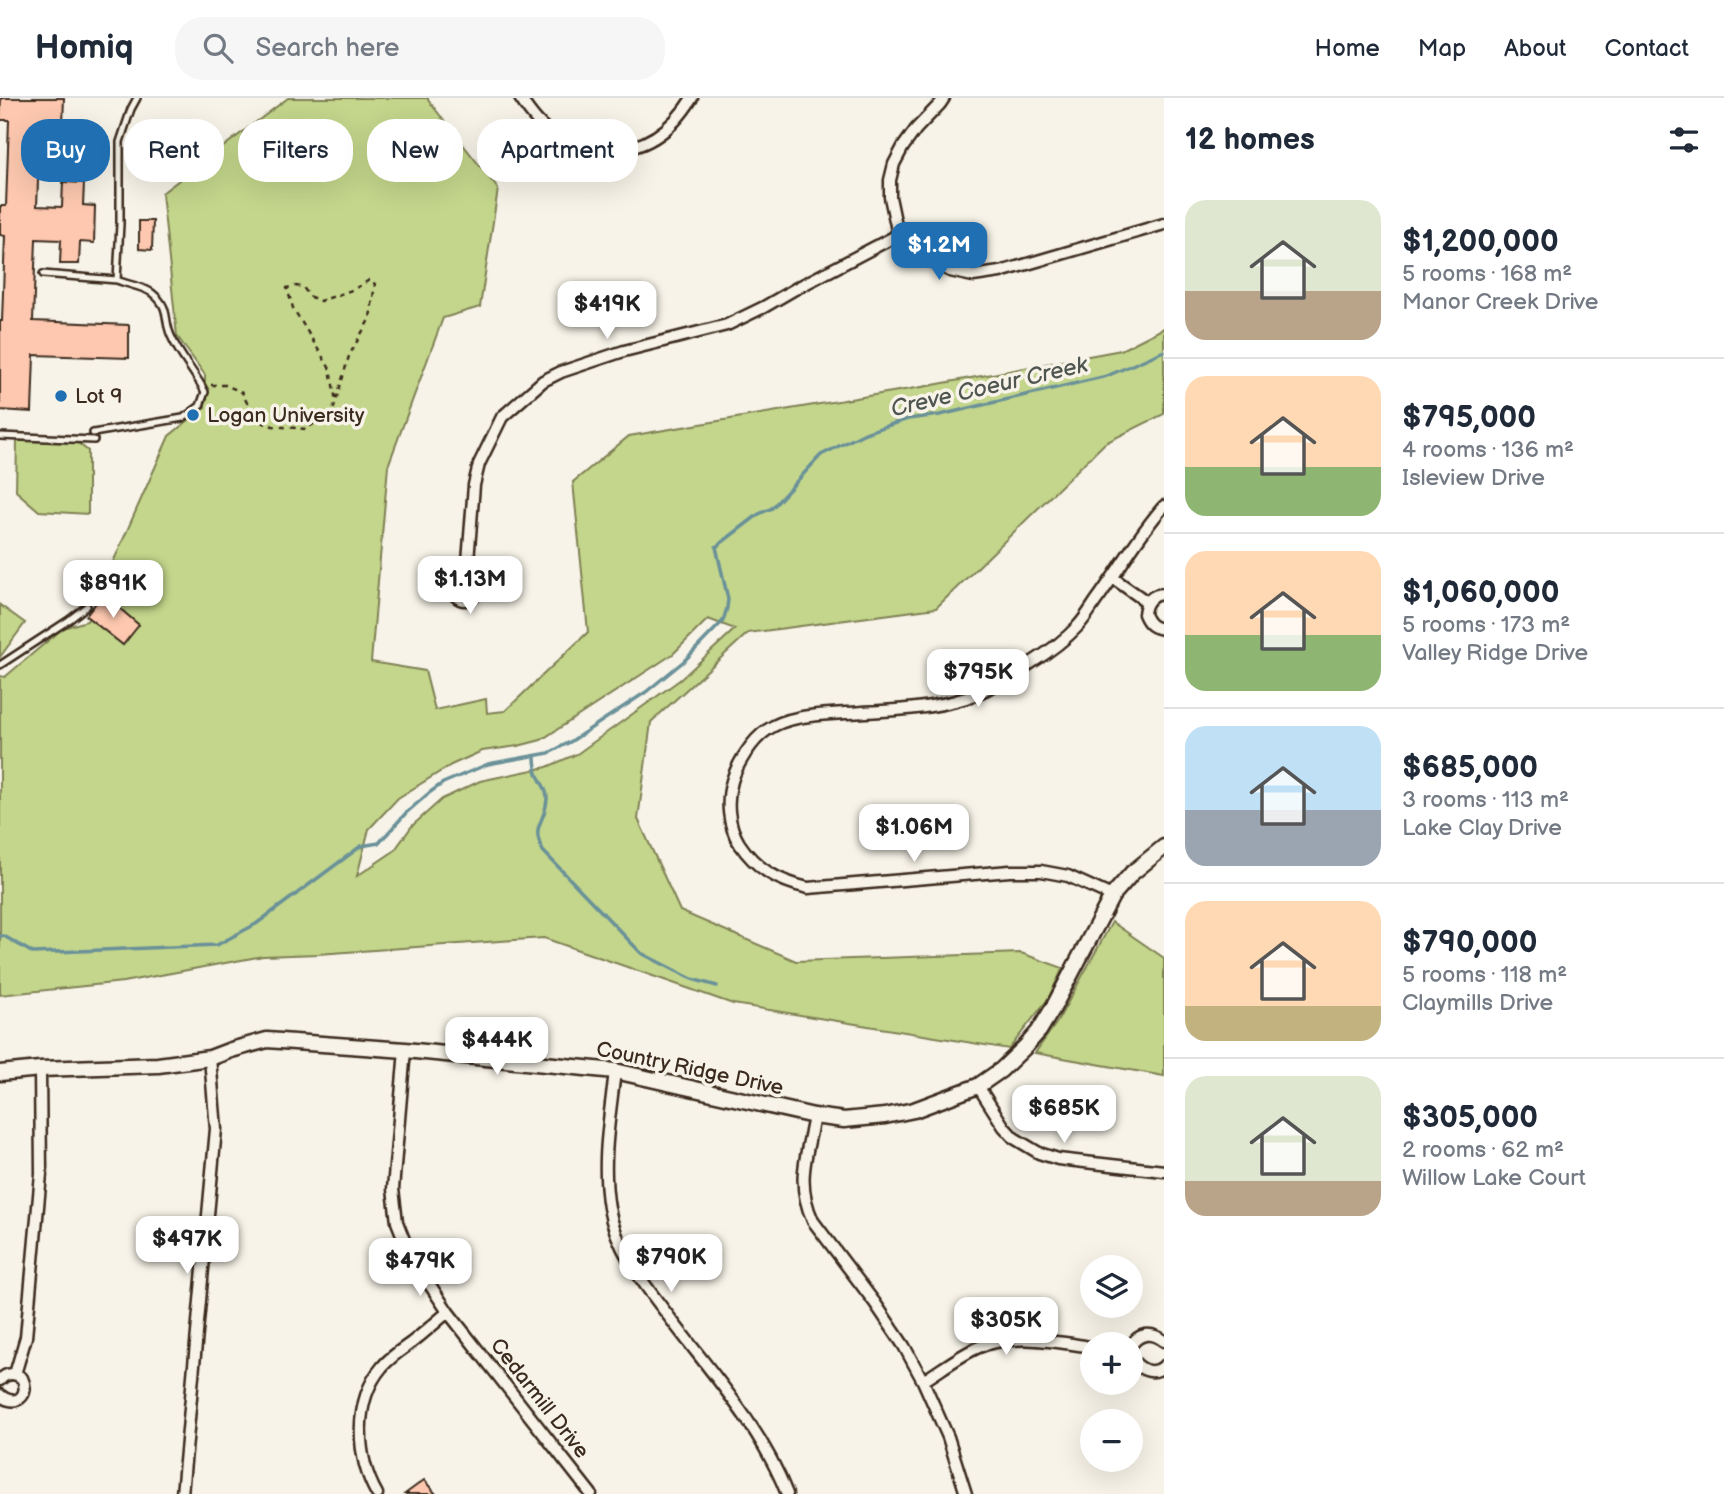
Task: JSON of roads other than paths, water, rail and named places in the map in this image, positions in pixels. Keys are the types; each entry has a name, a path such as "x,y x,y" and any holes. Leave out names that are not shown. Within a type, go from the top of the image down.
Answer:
{"street":[{"path":"520,98 541,125 558,138 600,150 623,150 657,136 671,126 692,98"},
{"path":"944,98 903,147 894,164 890,180 890,197 898,235 930,261 950,271 973,276 1000,272 1164,224"},
{"path":"467,574 474,485 479,464 502,417 535,387 561,372 624,351 727,325 898,235"},
{"path":"1112,896 1068,876 1041,871 1010,871 808,888 788,884 766,872 750,858 731,825 728,803 736,769 749,748 768,729 792,719 817,715 915,708 966,698 1030,663 1078,626 1164,506"},
{"path":"1113,578 1147,602"},
{"path":"1164,594 1153,596 1147,602 1144,614 1151,625 1164,629"},
{"name":"Country Ridge Drive","path":"0,1073 158,1065 210,1058 267,1040 405,1050 615,1071 814,1116 844,1120 895,1114 914,1110 978,1086 1001,1070 1025,1047 1039,1031 1053,1007 1112,896 1132,873 1164,847"},
{"name":"Cedarmill Drive","path":"405,1050 393,1189 397,1222 410,1255 448,1312 591,1494"},
{"path":"182,1494 216,1129 210,1058"},
{"path":"15,1374 26,1336 41,1174 40,1069"},
{"path":"615,1071 606,1153 606,1186 616,1236 630,1263 649,1290 759,1436 787,1494"},
{"path":"978,1086 1014,1138 1039,1153 1058,1159 1164,1171"},
{"path":"814,1116 803,1185 813,1221 876,1303 904,1346 948,1437 966,1494"},
{"path":"377,1494 366,1467 362,1447 362,1410 366,1393 380,1369 393,1356 448,1312"},
{"path":"1143,1336 1158,1336 1164,1341"},
{"path":"923,1381 976,1348 992,1343 1023,1340 1080,1346"},
{"path":"1143,1368 1154,1371 1164,1366"},
{"path":"0,1380 15,1374 22,1378 25,1391 16,1401 7,1400 0,1395"}],"lane":[{"path":"117,280 120,142 137,98"},
{"path":"43,274 117,280 129,286 146,289 155,295 166,308 169,332 178,352 205,392 200,406 183,418 93,433"},
{"path":"0,436 94,440"},
{"path":"0,665 88,606"}],"waterway":[{"name":"Creve Coeur Creek","path":"0,936 33,953 217,945 256,924 361,846 379,843 406,813 443,783 488,764 549,753 646,692 684,661 723,621 728,599 716,547 759,514 772,508 821,455 865,433 908,419 940,415 1107,376 1164,351"},
{"path":"535,757 537,773 547,795 546,808 538,830 543,851 641,953 692,979 717,986"}],"place":[{"name":"Lot 9","path":"61,396"},
{"name":"Logan University","path":"193,415"}]}
